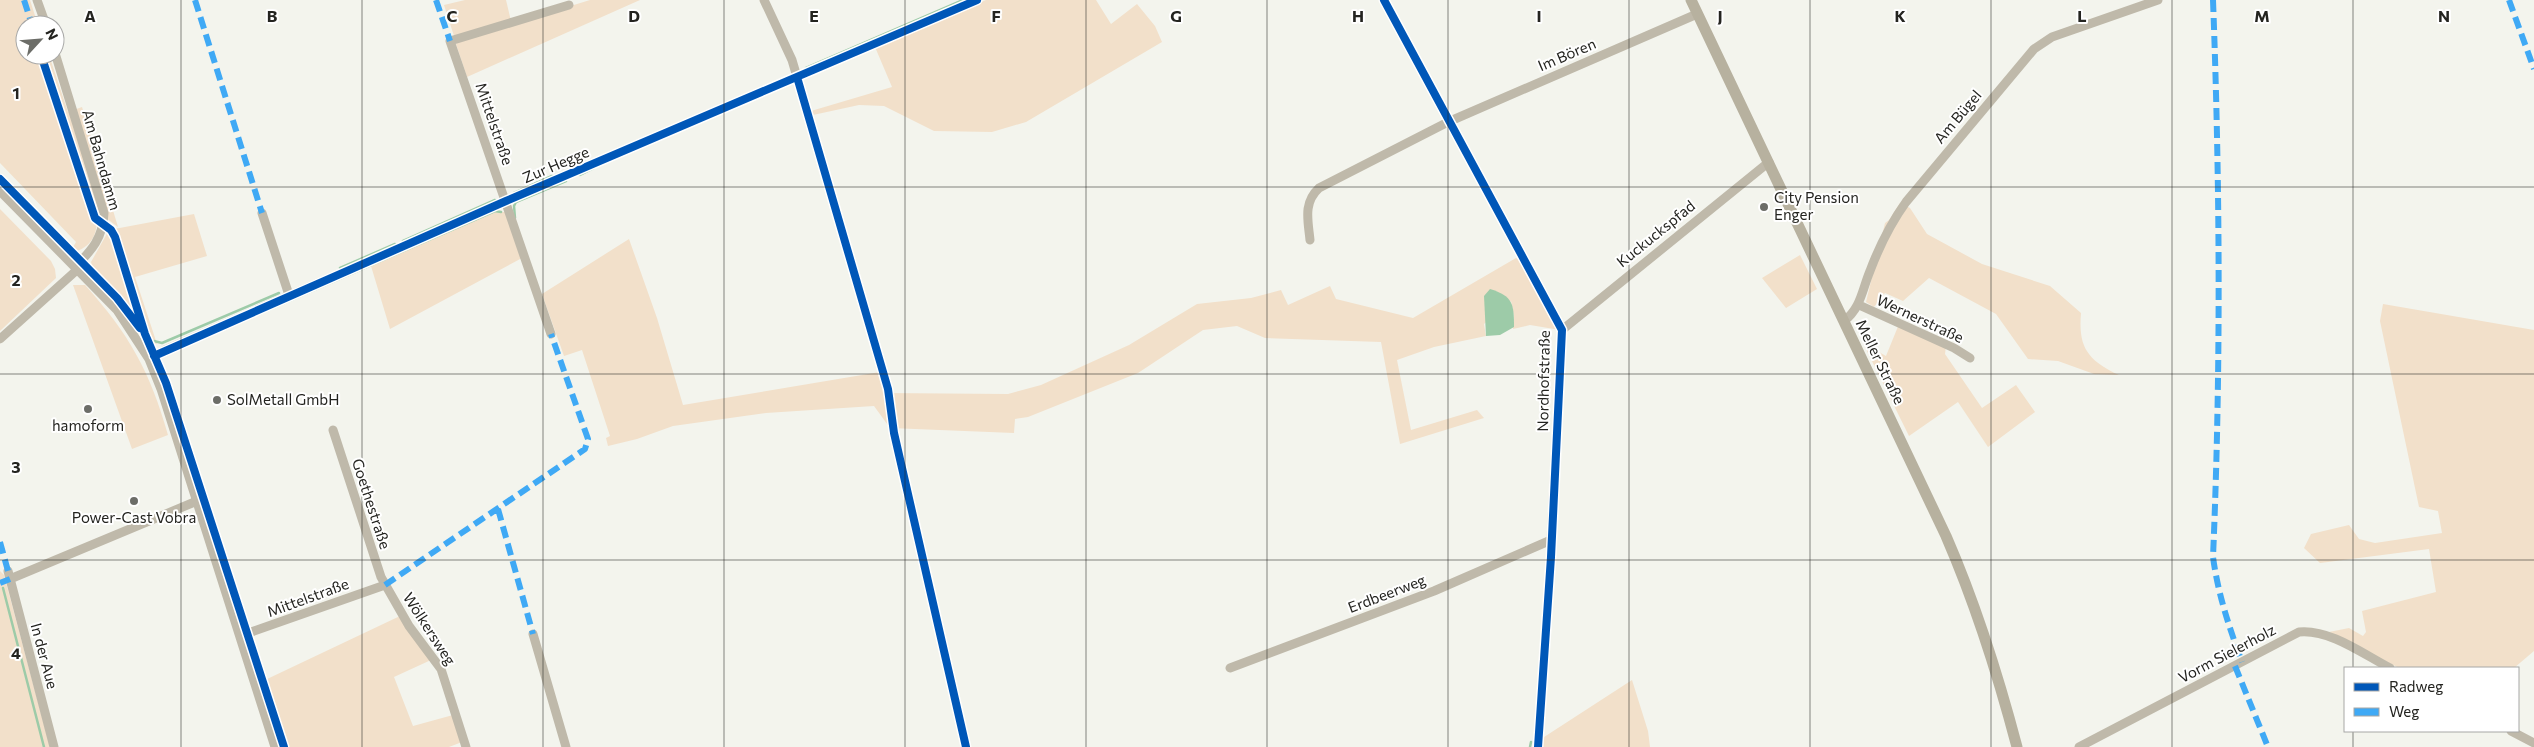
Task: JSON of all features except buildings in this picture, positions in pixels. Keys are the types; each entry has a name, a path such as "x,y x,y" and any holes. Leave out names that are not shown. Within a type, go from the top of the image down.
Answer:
{"main road":[{"name":"Meller Straße","path":"1690,0 1918,474 1965,579 1989,648 2017,747"}],"street":[{"path":"37,0 42,15"},
{"path":"764,0 797,77"},
{"name":"Zur Hegge","path":"148,359 506,201 977,0"},
{"name":"Nordhofstraße","path":"1384,0 1448,122 1562,330 1551,540"},
{"name":"Am Bügel","path":"1844,321 1853,314 1859,305 1870,270 1897,215 1923,179 2034,48 2052,37 2158,0"},
{"name":"Mittelstraße","path":"552,334 450,41 569,5"},
{"name":"Im Bören","path":"1448,122 1697,14"},
{"name":"Am Bahndamm","path":"0,339 76,268 100,238 104,213 59,65"},
{"path":"1310,240 1307,209 1312,194 1319,188 1448,122"},
{"name":"Kuckuckspfad","path":"1562,330 1768,162"},
{"path":"0,191 117,310 148,359 161,390 275,747"},
{"path":"262,213 290,295"},
{"name":"Wernerstraße","path":"1859,305 1954,348 1970,358"},
{"name":"Goethestraße","path":"333,430 385,585"},
{"name":"In der Aue","path":"54,747 9,575 197,500"},
{"name":"Erdbeerweg","path":"1230,668 1434,591 1551,540"},
{"name":"Mittelstraße","path":"240,636 385,585"},
{"name":"Wölkersweg","path":"385,585 410,626 441,669 466,747"},
{"name":"Vorm Sielerholz","path":"2079,747 2299,632 2312,630 2324,634 2388,667"},
{"path":"533,634 566,747"},
{"path":"2513,732 2534,743"}],"shaded area":[{"path":"0,0 30,0 35,15 15,15 15,65 52,65 68,112 82,107 118,227 98,212 94,236 87,245 75,252 72,249 76,242 0,163"},
{"path":"465,0 506,0 511,21 454,36 444,5"},
{"path":"590,0 640,0 467,77 456,44 460,40"},
{"path":"986,0 1096,0 1111,24 1137,4 1155,26 1162,42 1026,122 992,132 934,131 884,106 859,105 813,115 811,111 892,87 875,47"},
{"path":"1900,203 1910,208 1927,234 1982,264 2050,286 2081,313 2081,335 2087,352 2100,364 2119,375 2094,374 2058,361 2028,359 1996,314 1929,278 1903,301 1885,293 1874,307 1866,302 1885,223"},
{"path":"0,209 51,261 55,269 56,278 0,331"},
{"path":"495,212 505,212 522,258 390,329 371,266"},
{"path":"194,214 207,256 135,277 157,344 153,343 135,315 113,289 97,274 91,262 109,230"},
{"path":"629,239 657,318 683,405 880,372 883,393 1008,394 1041,385 1129,345 1197,304 1251,298 1281,290 1288,305 1330,286 1336,299 1413,318 1516,258 1520,260 1560,330 1530,325 1513,329 1514,316 1511,301 1484,324 1486,336 1434,347 1397,360 1411,430 1477,410 1484,418 1400,444 1381,342 1265,338 1237,326 1203,330 1138,373 1028,417 1015,419 1014,433 890,428 874,406 766,413 673,426 637,439 608,446 606,438 610,436 582,350 564,356 542,294"},
{"path":"1800,255 1817,289 1786,308 1762,278"},
{"path":"73,285 85,285 126,337 154,391 168,435 132,449"},
{"path":"1490,289 1508,298 1511,302 1514,327 1500,335 1486,336 1484,296"},
{"path":"2383,304 2534,330 2534,651 2515,667 2397,667 2329,632 2349,628 2363,636 2366,632 2362,611 2436,592 2429,549 2320,563 2304,548 2311,534 2349,525 2359,539 2375,543 2442,533 2438,511 2419,507 2380,321"},
{"path":"1899,324 1946,346 1945,354 1982,408 2016,385 2035,412 1988,447 1958,402 1909,436 1863,343 1886,356"},
{"path":"0,571 4,575 50,747 0,747"},
{"path":"400,616 431,660 394,677 413,726 453,715 462,742 449,747 286,747 265,680"},
{"path":"1632,680 1648,731 1650,747 1540,747 1541,739"}],"waterway":[{"path":"806,68 963,0"},
{"path":"580,175 594,168"},
{"path":"514,193 552,176"},
{"path":"515,218 514,206 516,202 566,181"},
{"path":"403,241 495,200"},
{"path":"259,314 495,211 501,212"},
{"path":"340,268 395,244"},
{"path":"154,341 162,343 279,293"},
{"path":"3,588 44,747"},
{"path":"1530,747 1531,742"}],"marked path":[{"path":"24,0 29,15"},
{"path":"195,0 262,213"},
{"path":"436,0 450,41"},
{"path":"2213,0 2219,278 2213,557 2224,610 2242,662"},
{"path":"2509,0 2534,69"},
{"path":"385,585 585,449 588,439 551,334"},
{"path":"498,509 533,634"},
{"path":"0,542 8,571"},
{"path":"0,583 10,579"},
{"path":"2235,666 2268,747"}],"cycle path":[{"path":"154,356 506,201 977,0"},
{"path":"1384,0 1562,330 1551,557 1538,747"},
{"path":"44,65 95,218 111,230 115,237 145,334 166,383 284,747"},
{"path":"797,77 888,389 894,433 966,747"},
{"path":"0,179 117,298 140,328"}],"place":[{"name":"City Pension Enger","path":"1764,207"},
{"name":"SolMetall GmbH","path":"217,400"},
{"name":"hamoform","path":"88,409"},
{"name":"Power-Cast Vobra","path":"134,501"}]}
